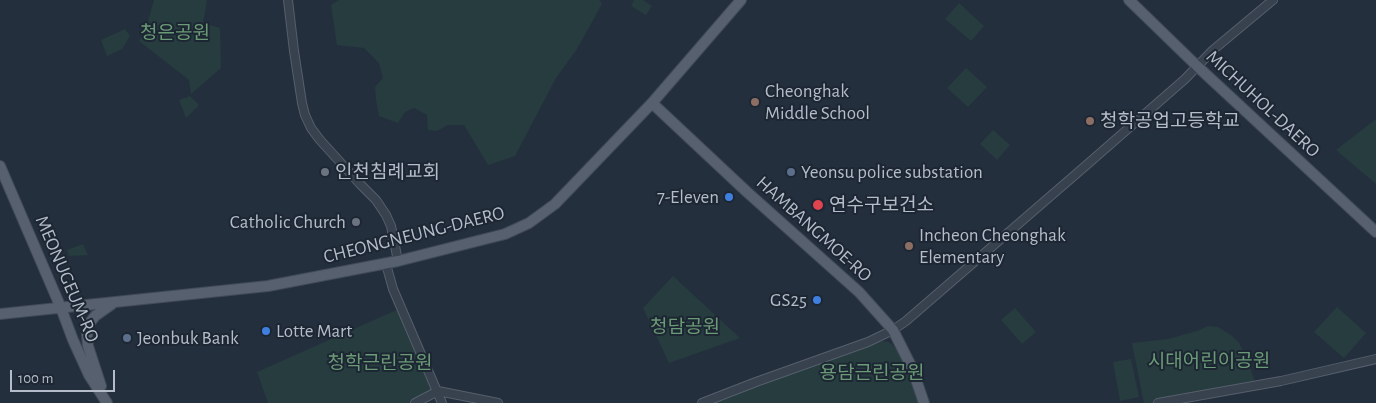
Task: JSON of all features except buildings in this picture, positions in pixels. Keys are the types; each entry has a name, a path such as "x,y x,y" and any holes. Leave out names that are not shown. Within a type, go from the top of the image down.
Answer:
{"main road":[{"name":"CHEONGNEUNG-DAERO","path":"0,314 268,286 386,264 505,234 529,223 556,204 652,103 741,0"},
{"name":"MICHUHOL-DAERO","path":"1129,0 1197,66 1376,232"},
{"name":"HAMBANGMOE-RO","path":"652,103 747,192 859,292 893,330 912,368 924,403"},
{"name":"MEONUGEUM-RO","path":"0,166 89,376 106,402"},
{"path":"106,402 88,346 87,335 90,324 95,316 115,302"}],"street":[{"path":"288,0 305,116 320,140 376,200 386,215 391,226 398,261"},
{"path":"702,403 868,342 893,330 906,321 1185,79 1213,50 1273,0"},
{"path":"386,264 393,289 442,403"},
{"path":"1158,403 1281,381 1376,359"},
{"path":"415,403 438,391 498,403"}],"green space":[{"name":"청은공원","path":"154,0 207,0 203,23 220,28 221,68 191,94 189,80 139,41 144,35"},
{"path":"339,0 599,0 602,4 577,49 556,78 515,156 488,165 464,125 448,125 437,131 428,130 427,115 414,108 405,112 398,123 379,116 375,87 383,78 379,63 364,48 337,45 331,5"},
{"path":"634,0 643,0 652,6 646,15 631,6"},
{"path":"959,3 984,26 971,41 945,19"},
{"path":"125,29 130,36 122,49 107,56 101,40"},
{"path":"966,68 987,87 968,107 947,88"},
{"path":"190,96 199,105 186,118 179,100"},
{"path":"1376,119 1376,184 1336,150"},
{"path":"993,130 1010,145 997,160 980,144"},
{"path":"83,244 88,255 69,256 67,250"},
{"name":"청담공원","path":"673,276 740,338 669,363 643,308"},
{"path":"1337,307 1366,333 1344,358 1314,332"},
{"name":"청학근린공원","path":"401,308 438,391 411,403 268,403 257,372"},
{"path":"1015,308 1036,332 1022,344 1001,320"},
{"name":"시대어린이공원","path":"1208,326 1218,327 1231,335 1239,343 1246,356 1256,385 1158,403 1144,403 1132,343 1168,339"},
{"name":"용담근린공원","path":"868,342 889,342 898,350 918,403 702,403"},
{"path":"1131,359 1139,397 1120,401 1113,362"}],"place":[{"name":"Cheonghak Middle School","path":"755,102"},
{"name":"청학공업고등학교","path":"1090,121"},
{"name":"인천침례교회","path":"325,172"},
{"name":"Yeonsu police substation","path":"791,172"},
{"name":"7-Eleven","path":"729,197"},
{"name":"연수구보건소","path":"818,205"},
{"name":"Catholic Church","path":"356,222"},
{"name":"Incheon Cheonghak Elementary","path":"909,246"},
{"name":"GS25","path":"817,300"},
{"name":"Lotte Mart","path":"266,331"},
{"name":"Jeonbuk Bank","path":"127,338"}]}
